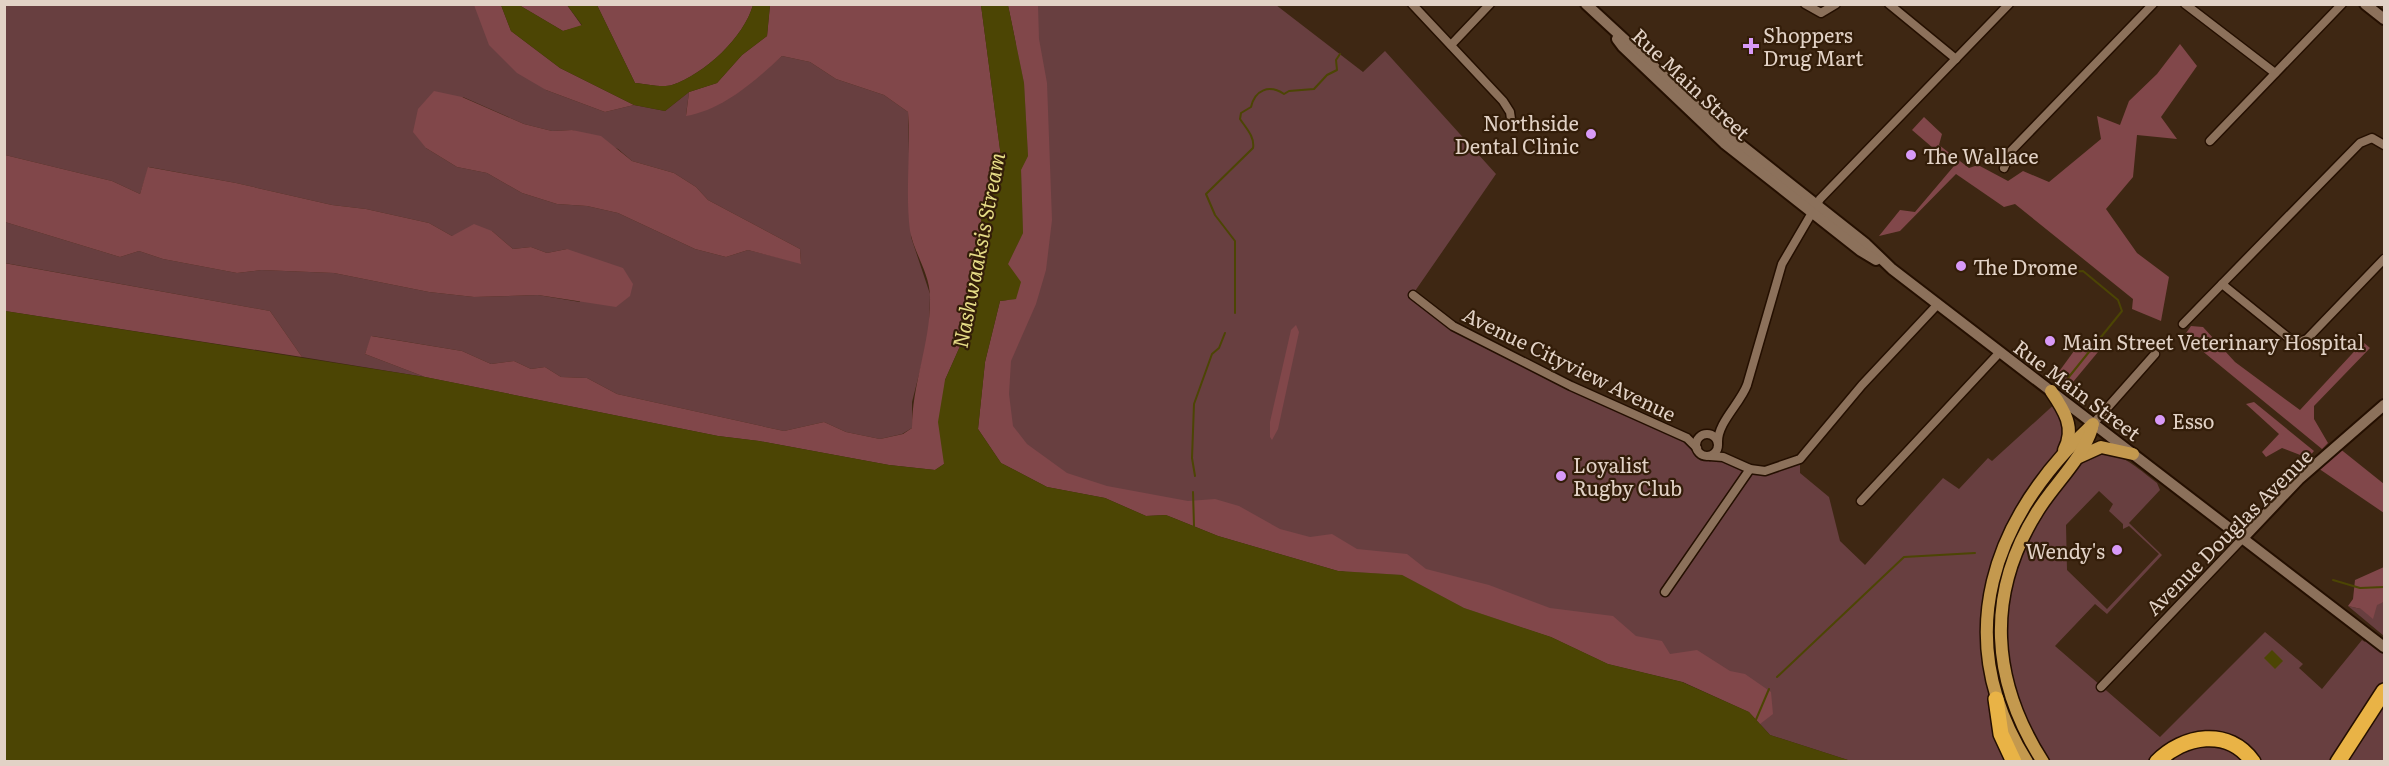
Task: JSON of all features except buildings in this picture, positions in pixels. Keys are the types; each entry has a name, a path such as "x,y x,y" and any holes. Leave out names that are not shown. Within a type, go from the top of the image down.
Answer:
{"highway":[{"path":"2338,762 2385,691"},
{"path":"1996,699 2001,734 2014,762"},
{"path":"2157,762 2169,750 2183,742 2200,738 2219,739 2234,745 2253,762"}],"main road":[{"name":"Rue Main Street","path":"1586,4 1612,30 1623,47 1724,142 1814,208 2385,647"},
{"path":"2366,4 2385,19"},
{"path":"2051,391 2068,422 2069,438 2062,454"},
{"name":"Avenue Douglas Avenue","path":"2242,538 2299,479 2385,405"},
{"path":"2027,762 2012,738 1996,699 1990,674 1987,642 1992,583 2008,536 2023,507 2062,454 2093,424"},
{"path":"2043,762 2028,738 2011,700 2001,654 2002,607 2005,587 2018,546 2038,511 2075,459 2093,424"},
{"path":"2075,459 2085,452 2101,447 2133,454"}],"street":[{"path":"1412,4 1503,101 1510,112 1512,126"},
{"path":"1451,45 1490,4"},
{"path":"1805,4 1821,13 1836,4"},
{"path":"1890,4 1956,59"},
{"path":"1710,456 1718,445 1721,428 1744,395 1782,264 1814,208 1837,180 2009,4"},
{"path":"2004,168 2011,151 2153,4"},
{"path":"2185,4 2275,73"},
{"path":"2210,141 2342,4"},
{"path":"2183,324 2360,143 2372,138 2385,145"},
{"path":"2222,284 2290,339 2299,342 2312,334 2385,259"},
{"name":"Avenue Cityview Avenue","path":"1413,295 1453,326 1571,386 1687,438 1700,453 1710,456"},
{"path":"1710,456 1723,457 1750,469 1765,471 1800,459 1862,385 1938,304"},
{"path":"1861,501 2000,352"},
{"path":"2093,424 2155,354"},
{"path":"1697,448 1705,436 1721,428"},
{"path":"1705,436 1718,445 1723,457"},
{"name":"Avenue Cityview Avenue","path":"1687,438 1705,436"},
{"path":"1665,592 1750,469"},
{"name":"Avenue Douglas Avenue","path":"2101,687 2242,538"}],"shaded area":[{"path":"5,5 474,5 546,90 605,112 634,105 665,111 689,92 686,115 737,93 782,56 810,62 836,79 884,95 908,112 911,237 930,294 929,335 912,402 912,428 902,434 880,439 846,432 824,422 784,431 617,394 587,378 561,377 545,367 531,369 514,361 491,364 462,351 372,336 365,354 425,377 302,357 270,311 5,263 5,222 120,257 139,251 163,259 237,273 261,270 334,273 429,292 474,297 538,295 580,302 567,249 547,253 531,247 513,249 492,231 452,236 429,223 149,167 140,194 112,181 5,155","holes":["463,97 524,124 552,131 572,130 618,149 632,161 674,173 696,187 708,200 800,249 801,263 748,250 726,257 695,249 618,213 587,206 557,204 522,193 487,173 457,167 426,148"]},
{"path":"474,5 501,5 511,31 560,68 634,105 605,112 546,90 517,73 489,45"},
{"path":"501,5 519,5 563,31 582,25 567,5 597,5 635,83 664,86 685,80 722,53 741,29 753,5 770,5 767,36 742,55 717,83 689,92 665,111 634,105 560,68 511,31"},
{"path":"519,5 567,5 582,26 563,31"},
{"path":"597,5 753,5 741,29 722,53 685,80 664,86 635,83"},
{"path":"770,5 981,5 1001,157 981,213 981,259 966,308 969,326 945,380 944,464 935,470 889,465 759,441 718,436 425,377 365,354 371,336 462,351 491,364 514,361 531,369 545,367 561,377 587,378 617,394 784,431 824,422 846,432 880,439 903,434 912,428 915,395 928,330 930,297 927,280 910,231 908,112 884,95 836,79 810,62 782,56 726,101 700,113 686,116 689,92 717,83 742,55 767,36"},
{"path":"981,5 1008,5 1024,83 1028,156 1021,170 1023,233 1008,264 1021,282 1016,299 1000,301 985,362 978,429 1001,463 1047,487 1105,498 1146,516 1166,515 1218,536 1338,571 1402,575 1464,608 1551,637 1608,664 1682,682 1749,712 1770,735 1851,761 5,761 5,311 425,377 718,436 759,441 889,465 935,470 944,464 938,422 945,380 969,326 966,308 981,259 981,213 1001,157"},
{"path":"1008,5 1276,5 1363,72 1385,51 1496,174 1413,294 1453,326 1687,438 1703,455 1765,471 1800,459 1800,473 1829,497 1840,541 1865,565 1943,478 1959,489 1988,458 1992,461 2058,401 2065,415 2063,454 2084,457 2098,453 2111,454 2132,464 2157,483 2160,490 2129,523 2162,555 2107,614 2095,604 2055,646 2160,737 2265,632 2303,664 2299,668 2322,689 2362,640 2365,642 2369,636 2384,647 2384,761 1851,761 1770,735 1749,712 1683,682 1608,664 1551,637 1001,463 1016,35","holes":["2099,491 2113,504 2109,511 2123,524 2123,529 2129,526 2159,554 2107,609 2067,570 2066,525"]},
{"path":"1008,5 1038,5 1039,39 1047,83 1052,220 1046,270 1036,304 1011,361 1009,394 1013,426 1027,444 1067,473 1107,486 1188,501 1215,499 1239,506 1280,529 1310,537 1332,534 1357,549 1407,554 1426,569 1489,585 1550,608 1613,616 1636,636 1662,641 1670,654 1697,650 1730,671 1745,674 1771,692 1773,714 1760,724 1749,712 1683,682 1608,664 1551,637 1464,608 1402,575 1338,571 1218,536 1166,515 1146,516 1105,498 1047,487 1001,463 978,429 985,362 1000,301 1016,299 1008,264 1023,233 1021,169 1028,156 1024,83"},
{"path":"2180,44 2197,66 2161,117 2177,139 2137,135 2133,177 2106,209 2137,253 2169,277 2161,321 2132,309 2133,299 2015,204 2004,207 1956,174 1900,231 1879,236 1900,210 1915,212 1954,166 1912,130 1924,117 1942,134 1939,145 1969,168 1978,165 2008,181 2023,171 2049,182 2101,139 2097,116 2120,125 2129,101 2157,74"},
{"path":"434,91 462,97 524,124 552,131 572,130 601,136 632,161 674,173 696,187 708,200 800,249 801,264 748,250 726,257 695,249 618,213 587,206 557,204 522,193 487,173 457,167 426,148 413,132 418,109"},
{"path":"5,155 112,181 140,194 148,167 429,223 452,236 474,224 492,231 513,249 531,247 547,253 567,249 623,268 633,284 630,296 616,307 538,295 474,297 429,292 334,273 261,270 237,273 163,259 139,251 120,257 5,222"},
{"path":"4,263 270,311 302,357 5,311"},
{"path":"1296,325 1299,332 1278,429 1272,440 1270,422 1291,330"},
{"path":"2191,326 2203,327 2235,362 2300,410 2363,342 2370,348 2314,406 2314,419 2328,443 2322,449 2184,336"},
{"path":"2089,338 2098,352 2073,382 2064,384 2058,373 2074,351"},
{"path":"2254,402 2314,451 2308,458 2282,448 2266,457 2262,452 2279,434 2246,404"},
{"path":"2339,448 2384,484 2384,513 2315,466"},
{"path":"2384,567 2384,602 2377,605 2373,619 2361,609 2348,606 2353,599 2355,580"},
{"path":"2384,602 2384,636 2348,606 2361,609"},
{"path":"2272,650 2283,661 2275,669 2264,658"}],"waterway":[{"path":"1235,313 1235,241 1215,215 1206,194 1253,148 1251,136 1240,119 1241,113 1251,107 1256,96 1268,89 1284,94 1289,91 1314,89 1327,75 1337,70 1336,60 1340,54"},
{"path":"2068,378 2122,311 2118,300 2083,271 2072,272"},
{"path":"1195,476 1192,458 1194,404 1212,354 1219,348 1225,333"},
{"path":"1193,492 1194,526"},
{"path":"1777,677 1904,557 1975,553"},
{"path":"2333,580 2360,588 2384,587"},
{"path":"1755,722 1769,689"}],"place":[{"name":"Shoppers Drug Mart","path":"1751,46"},
{"name":"Northside Dental Clinic","path":"1591,134"},
{"name":"The Wallace","path":"1911,155"},
{"name":"The Drome","path":"1961,266"},
{"name":"Main Street Veterinary Hospital","path":"2050,341"},
{"name":"Esso","path":"2160,420"},
{"name":"Loyalist Rugby Club","path":"1561,476"},
{"name":"Wendy's","path":"2117,550"}],"water label":[{"name":"Nashwaaksis Stream","path":"977,250"}]}
